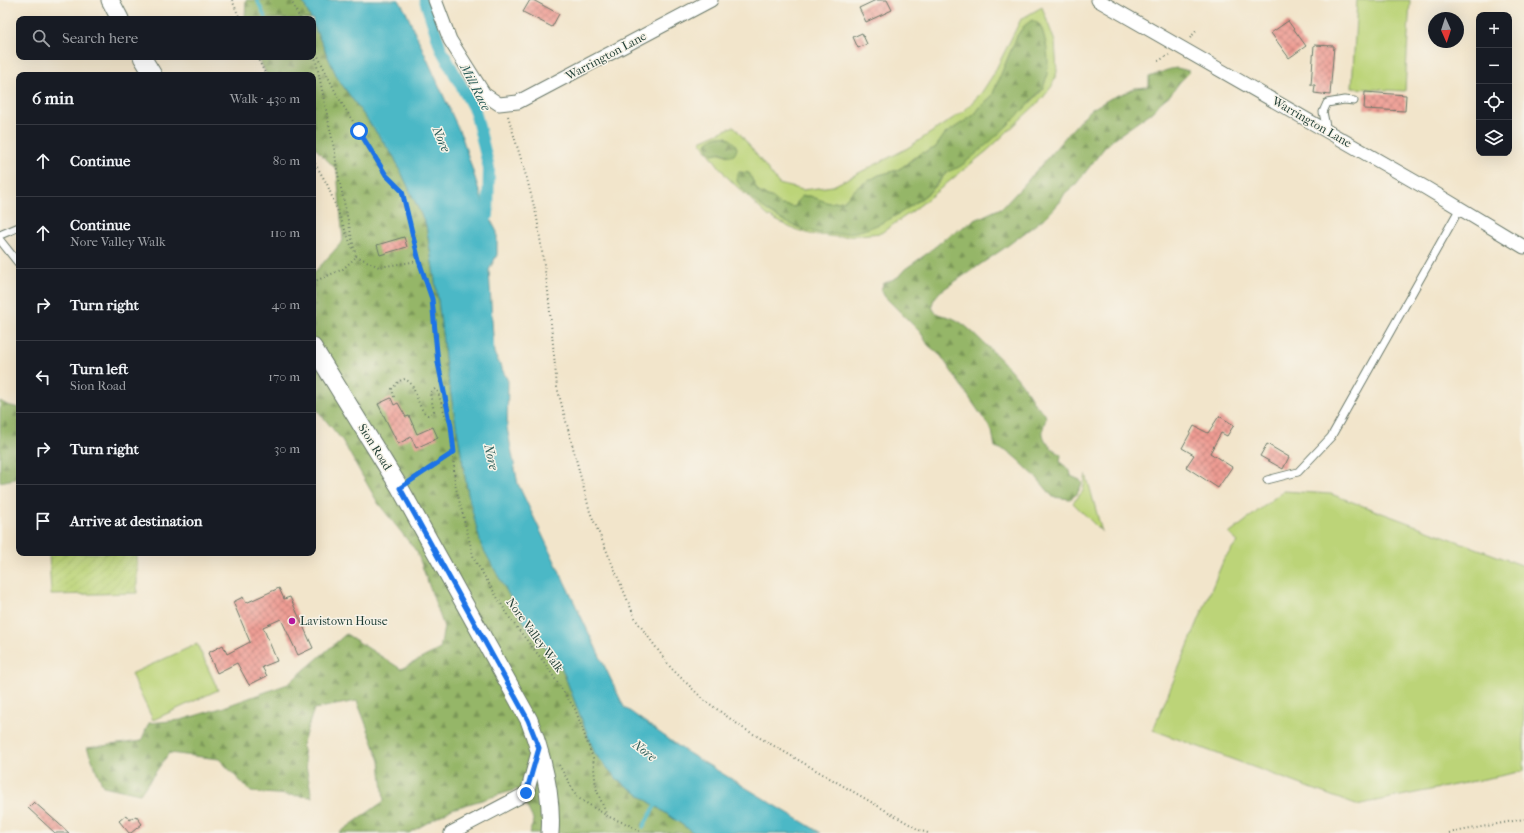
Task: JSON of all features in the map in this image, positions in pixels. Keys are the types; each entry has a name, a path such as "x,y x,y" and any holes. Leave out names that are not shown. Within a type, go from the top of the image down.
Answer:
{"street":[{"path":"110,0 118,16"},
{"path":"435,0 450,40 484,94 499,104"},
{"name":"Warrington Lane","path":"499,104 518,102 711,0"},
{"name":"Warrington Lane","path":"1098,0 1460,208 1524,247"},
{"path":"144,60 151,72"},
{"name":"Sion Road","path":"316,352 400,488 528,720 539,748 551,814 550,833"},
{"path":"451,833 526,793 539,748"}],"lane":[{"path":"1327,131 1323,112 1327,103 1344,100 1354,101"},
{"path":"1267,480 1298,472 1331,437 1460,208"},
{"path":"0,235 16,228"},
{"path":"0,240 16,260"}],"path":[{"path":"232,0 239,16"},
{"path":"291,0 299,16"},
{"name":"Nore Valley Walk","path":"316,53 338,97 386,175 402,191 419,261 432,299 438,363 450,420 454,452 454,484 474,559 511,620 544,662 575,709 593,758 596,788 607,816"},
{"path":"258,60 264,72"},
{"path":"316,60 356,257"},
{"path":"499,104 508,116 527,178 537,218 548,291 557,387 586,498 590,512 636,620 671,668 703,699 743,728 928,833"},
{"path":"316,165 327,184 356,257 379,267 419,261"},
{"path":"316,281 343,269 356,257"},
{"path":"394,397 392,389 399,381 405,379 412,384 422,409 425,414 428,415 434,411 430,393 434,389 438,392 446,418 450,420"},
{"path":"400,488 454,452"},
{"path":"556,761 578,798 607,816 629,825 642,833"},
{"path":"1449,833 1524,819"}],"green space":[{"path":"246,0 302,0 310,16 245,16"},
{"path":"1357,0 1410,0 1405,91 1352,88"},
{"path":"1042,7 1055,42 1057,72 1052,86 1042,99 988,150 914,210 881,233 837,237 810,234 791,228 768,216 727,177 700,141 734,126 779,184 803,190 833,186 906,149 964,111 982,92 993,75 1021,19","holes":["1032,20 1040,25 1046,48 1047,66 1042,90 968,160 960,166 950,170 935,187 919,201 879,224 857,231 834,233 812,230 791,223 771,212 752,198 736,179 739,172 749,173 758,192 773,198 781,205 795,207 798,200 805,196 829,203 843,201 859,186 879,175 897,170 913,158 935,148 945,134 974,115 992,96 1017,36","719,136 727,137 728,156 718,152 713,138"]},
{"path":"1032,20 1040,25 1047,48 1048,66 1042,89 1004,129 983,148 960,166 946,173 928,193 893,217 875,226 856,232 837,234 818,233 798,227 777,217 749,196 737,181 737,175 739,172 749,173 758,192 773,198 781,205 795,207 800,198 803,196 810,196 829,203 843,201 859,186 879,175 898,170 920,154 935,148 945,134 974,115 992,96 1017,36 1024,26"},
{"path":"316,31 338,79 394,157 426,225 438,300 446,366 468,494 525,624 561,666 595,754 618,780 694,833 529,833 534,821 518,789 452,809 409,833 339,833 384,801 380,761 357,701 314,709 302,745 312,797 251,792 219,759 169,753 140,794 103,786 87,748 141,741 149,723 181,720 221,708 288,684 346,634 401,669 440,649 444,627 417,552 378,503 342,440 316,409 316,271 343,241 337,170 316,149 316,72 266,72 260,60 316,60"},
{"path":"1177,68 1189,71 1189,73 1171,94 1152,112 1115,138 1105,147 1076,184 1065,193 1060,202 1047,216 1003,249 941,291 934,299 932,304 936,313 962,323 994,352 1019,380 1035,405 1045,414 1046,419 1043,433 1046,441 1061,455 1060,462 1069,469 1071,476 1080,480 1082,484 1077,494 1070,499 1053,497 1038,479 1009,452 995,447 992,431 941,356 928,345 921,333 885,297 881,290 883,284 898,277 905,269 948,236 975,220 1003,207 1083,117 1092,109 1111,98 1135,88 1147,87 1149,85 1149,77 1166,70"},
{"path":"719,136 728,138 734,142 737,148 735,154 731,156 721,153 712,154 709,151 706,144 713,138"},
{"path":"0,401 16,407 16,479 0,482"},
{"path":"1086,474 1102,532 1073,503 1083,491"},
{"path":"1283,491 1331,494 1524,566 1524,771 1356,805 1153,730 1224,559 1238,542 1229,534"},
{"path":"49,556 137,556 137,593 51,595"},
{"path":"197,644 218,690 153,720 131,674"}],"water":[{"name":"Nore","path":"302,0 399,0 406,12 462,137 485,209 497,232 497,255 489,270 494,353 508,381 507,428 518,484 624,707 685,751 821,833 694,833 618,780 595,754 561,666 525,624 481,545 468,494 446,366 438,300 426,225 394,157 338,79 316,31 316,16 310,16"}],"building":[{"path":"530,0 533,0 559,14 552,27 523,12"},
{"path":"876,0 887,0 892,10 866,22 859,8"},
{"path":"1288,21 1306,46 1289,58 1271,33"},
{"path":"862,33 867,44 858,48 853,37"},
{"path":"1314,45 1334,46 1330,95 1314,93 1315,85 1311,85"},
{"path":"1365,92 1406,95 1405,111 1364,109"},
{"path":"404,237 407,247 380,255 377,245"},
{"path":"391,398 394,405 398,403 406,417 409,416 417,434 433,427 438,438 416,448 411,437 398,444 378,404"},
{"path":"1219,416 1234,425 1227,436 1221,433 1210,453 1232,467 1218,488 1186,467 1194,455 1182,448 1194,426 1208,433"},
{"path":"1267,444 1289,457 1283,469 1260,456"},
{"path":"279,588 284,599 290,597 313,648 298,655 281,619 263,627 277,661 262,667 267,676 249,685 237,663 217,673 208,653 223,645 227,654 250,642 233,602 243,597 246,603"},
{"path":"34,802 69,833 55,833 28,808"},
{"path":"126,815 130,820 136,816 142,824 131,833 129,833 119,821"}],"waterway":[{"name":"Mill Race","path":"257,0 265,16"},
{"name":"Mill Race","path":"425,0 441,49 475,111 489,168 488,215"},
{"path":"643,827 657,803"}],"place":[{"name":"Lavistown House","path":"292,621"}],"route":[{"path":"359,131 386,175 402,191 419,261 432,299 438,363 451,426 454,452 400,488 528,720 539,748 526,793"}]}
